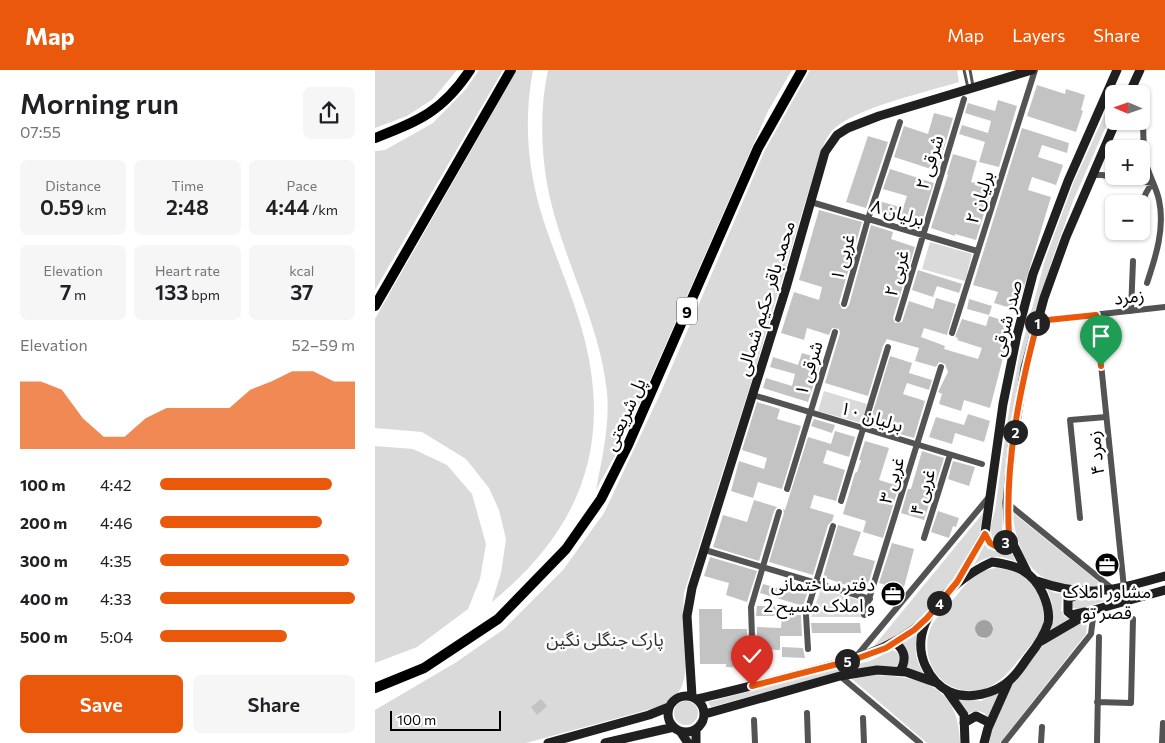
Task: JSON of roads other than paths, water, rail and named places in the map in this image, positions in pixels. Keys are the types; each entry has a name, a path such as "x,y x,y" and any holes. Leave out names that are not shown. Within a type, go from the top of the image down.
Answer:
{"main road":[{"path":"375,138 408,125 439,108 470,70"},
{"path":"375,306 511,70"},
{"name":"پل شریعتی","path":"375,688 424,668 498,619 566,548 601,499 628,445 758,148 802,70"}],"street":[{"name":"محمد باقر حکیم شمالی","path":"695,697 691,672 687,616 692,588 753,395 825,152 837,135 848,128 879,116 1034,70"},
{"name":"برلیان ۲","path":"952,333 1034,70"},
{"name":"صدر شرقی","path":"957,582 985,534 1003,404 1017,335 1033,274 1068,181 1117,70"},
{"path":"1133,85 1140,70"},
{"name":"۲ شرقی","path":"922,235 964,98"},
{"path":"868,219 900,122"},
{"name":"صدر شرقی","path":"1027,572 1009,536 1007,503 1012,447 1025,368 1038,321 1066,237 1112,130"},
{"path":"1143,130 1145,157 1152,183 1159,199 1162,216 1158,250 1147,283"},
{"path":"1092,175 1152,183"},
{"path":"1145,195 1152,183"},
{"name":"برلیان ۸","path":"811,202 977,251"},
{"name":"۱ غربی","path":"844,304 868,219"},
{"name":"۲ غربی","path":"898,319 922,235"},
{"path":"1131,311 1133,260"},
{"name":"زمرد","path":"1038,321 1165,307"},
{"name":"زمرد ۴","path":"1096,315 1124,588"},
{"name":"۱ شرقی","path":"811,413 835,332"},
{"path":"841,501 888,347"},
{"name":"۳ غربی","path":"870,599 941,367"},
{"name":"برلیان ۱۰","path":"753,395 982,464"},
{"path":"787,488 811,413"},
{"path":"1080,518 1070,420 1106,417"},
{"name":"۴ غربی","path":"924,538 950,455"},
{"path":"853,660 990,496"},
{"path":"1007,503 1114,590"},
{"path":"753,668 751,607 779,512"},
{"path":"808,649 806,615 833,526"},
{"path":"985,534 990,543 995,546 1003,543 1009,536"},
{"path":"705,550 870,599 864,615"},
{"path":"688,743 669,718 669,707 672,702 682,696 695,697 853,660 886,648 914,630 927,618 957,582 974,570 992,562 1005,564 1027,572 1037,582 1047,603 1048,622 1041,640 1009,681 990,723 984,743"},
{"path":"1037,582 1056,588 1083,592 1114,590 1165,576"},
{"path":"1083,592 1068,599 1068,612 1076,615 1165,590"},
{"path":"1041,640 1093,610"},
{"path":"1004,743 1091,634 1093,610"},
{"path":"927,618 923,632 921,655 927,670 937,683"},
{"path":"1097,702 1131,703 1133,619"},
{"path":"1097,743 1099,637"},
{"path":"895,642 903,649 905,656 900,672"},
{"path":"705,714 841,676 877,670 907,672 937,683 956,694 971,696 990,691 1009,681"},
{"path":"682,696 691,672"},
{"path":"841,676 920,743"},
{"path":"947,690 964,714 965,743"},
{"path":"605,743 677,729 691,731 696,729 701,725 705,714 704,708 695,697"},
{"path":"548,743 564,741 669,707"},
{"path":"807,713 808,743"},
{"path":"964,723 976,716 990,723"},
{"path":"863,718 864,743"},
{"path":"754,720 755,743"},
{"path":"1162,743 1163,724"},
{"path":"1041,743 1042,727"},
{"path":"696,729 696,743"}],"lane":[{"path":"964,70 970,88"},
{"path":"970,70 970,88"}],"place":[{"name":"مشاور املاک قصر تو","path":"1107,565"},
{"name":"دفتر ساختمانی و املاک مسیح 2","path":"893,594"}],"park label":[{"name":"پارک جنگلی نگین","path":"605,639"}]}
